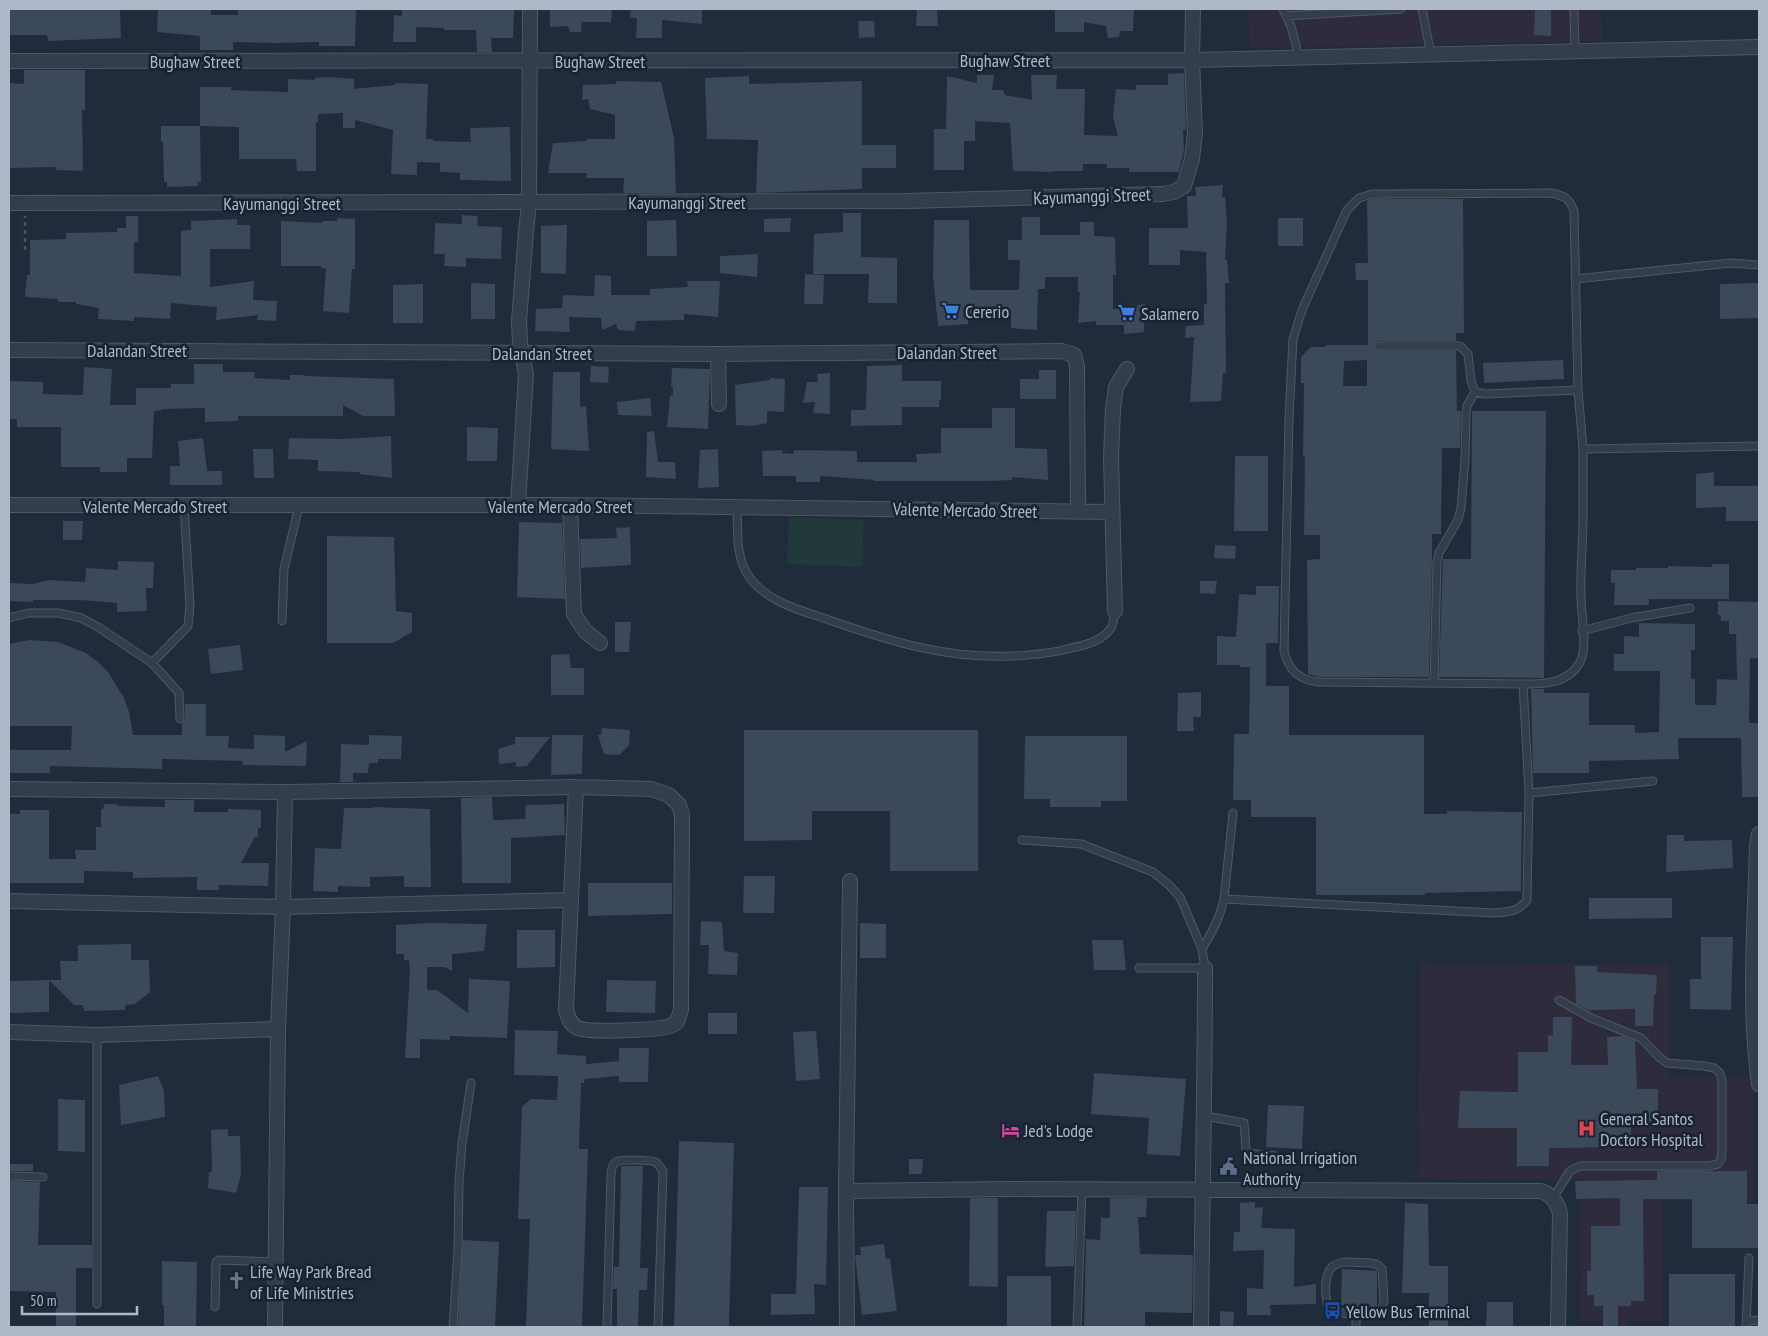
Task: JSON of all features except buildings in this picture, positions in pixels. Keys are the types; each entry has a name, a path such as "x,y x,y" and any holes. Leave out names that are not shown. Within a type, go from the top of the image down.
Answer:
{"street":[{"path":"518,505 526,374 521,353 519,321 529,203 530,9"},
{"name":"Kayumanggi Street","path":"9,203 906,201 1163,194 1174,192 1184,186 1188,179 1192,159 1195,133 1192,60 1193,9"},
{"name":"Bughaw Street","path":"9,61 1192,60 1759,47"},
{"name":"Dalandan Street","path":"9,350 718,354 1062,351 1074,355 1077,366 1078,511"},
{"path":"718,354 719,404"},
{"path":"1115,611 1112,512 1113,410 1116,387 1127,369"},
{"name":"Valente Mercado Street","path":"9,505 570,505 1112,512"},
{"path":"570,505 574,614 585,631 600,643"},
{"path":"9,789 285,792 576,787 652,789 669,795 679,805 682,816 681,1010 677,1022 670,1026 590,1030 577,1028 569,1021 566,1010 576,787"},
{"path":"275,1327 278,1029 285,792"},
{"path":"1759,834 1757,845 1754,982 1759,1084"},
{"path":"847,1327 846,1191 850,881"},
{"path":"9,902 283,907 572,900"},
{"path":"1201,1327 1202,1190 1205,1116 1205,968"},
{"path":"9,1032 97,1035 278,1029"},
{"path":"846,1191 1008,1189 1541,1191 1553,1198 1558,1206 1561,1224 1558,1327"}],"lane":[{"path":"1299,57 1291,26 1285,12 1401,9"},
{"path":"1422,9 1431,56"},
{"path":"1574,9 1575,52"},
{"path":"1533,192 1564,196 1570,200 1574,211 1575,279 1578,390 1582,449 1583,518 1580,580 1584,648 1582,660 1575,670 1565,677 1550,683 1307,681 1292,670 1287,663 1284,651 1289,418 1293,339 1302,310 1347,210 1359,198 1372,194 1533,192"},
{"path":"1575,279 1731,263 1759,265"},
{"path":"1379,346 1460,346 1468,354 1471,381 1475,392 1467,406 1466,414 1461,508 1458,520 1439,553 1437,562 1434,683"},
{"path":"1475,392 1486,394 1578,390"},
{"path":"1582,449 1759,446"},
{"path":"152,663 188,626 190,605 184,506"},
{"path":"282,621 284,569 299,506"},
{"path":"737,508 738,543 742,561 748,576 761,591 779,602 886,640 959,655 995,656 1056,652 1079,646 1107,634 1113,624 1115,611"},
{"path":"1582,631 1631,618 1690,608"},
{"path":"9,618 28,613 59,613 81,618 152,663 179,693 180,719"},
{"path":"1224,899 1494,913 1512,912 1521,908 1527,900 1529,793 1523,684"},
{"path":"1529,793 1653,781"},
{"path":"1202,949 1215,928 1221,913 1233,813"},
{"path":"1022,840 1082,844 1153,872 1180,897 1202,949 1205,968 1139,968"},
{"path":"1553,1198 1570,1171 1580,1166 1709,1166 1718,1164 1721,1159 1722,1150 1722,1081 1720,1073 1714,1068 1704,1066 1667,1063 1641,1038 1591,1018 1559,1000"},
{"path":"97,1035 97,1304"},
{"path":"453,1327 458,1251 458,1182 472,1083"},
{"path":"1205,1116 1244,1123 1246,1150 1248,1153 1276,1156"},
{"path":"607,1327 612,1167 616,1162 651,1160 656,1162 663,1171 658,1327"},
{"path":"9,1176 43,1177"},
{"path":"1077,1327 1082,1190"},
{"path":"1749,1258 1746,1324 1759,1320"},
{"path":"215,1307 216,1262 219,1260 276,1262"},
{"path":"1344,1262 1378,1265 1382,1269 1383,1277 1383,1306 1378,1313 1356,1314 1336,1313 1330,1309 1326,1297 1328,1274 1332,1267 1344,1262"},
{"path":"1356,1314 1356,1327"}],"path":[{"path":"25,250 26,203"}],"shaded area":[{"path":"1248,9 1601,9 1602,41 1249,48"},
{"name":"General Santos Doctors Hospital","path":"1420,963 1669,964 1669,1077 1753,1077 1753,1201 1662,1201 1662,1321 1627,1321 1627,1327 1610,1327 1610,1321 1580,1321 1581,1179 1419,1179"}],"green space":[{"path":"789,517 864,520 862,567 787,564"}],"place":[{"name":"Cererio","path":"951,311"},
{"name":"Salamero","path":"1127,313"},
{"name":"General Santos Doctors Hospital","path":"1586,1128"},
{"name":"Jed's Lodge","path":"1010,1130"},
{"name":"National Irrigation Authority","path":"1229,1167"},
{"name":"Life Way Park Bread of Life Ministries","path":"236,1281"},
{"name":"Yellow Bus Terminal","path":"1332,1311"}]}
